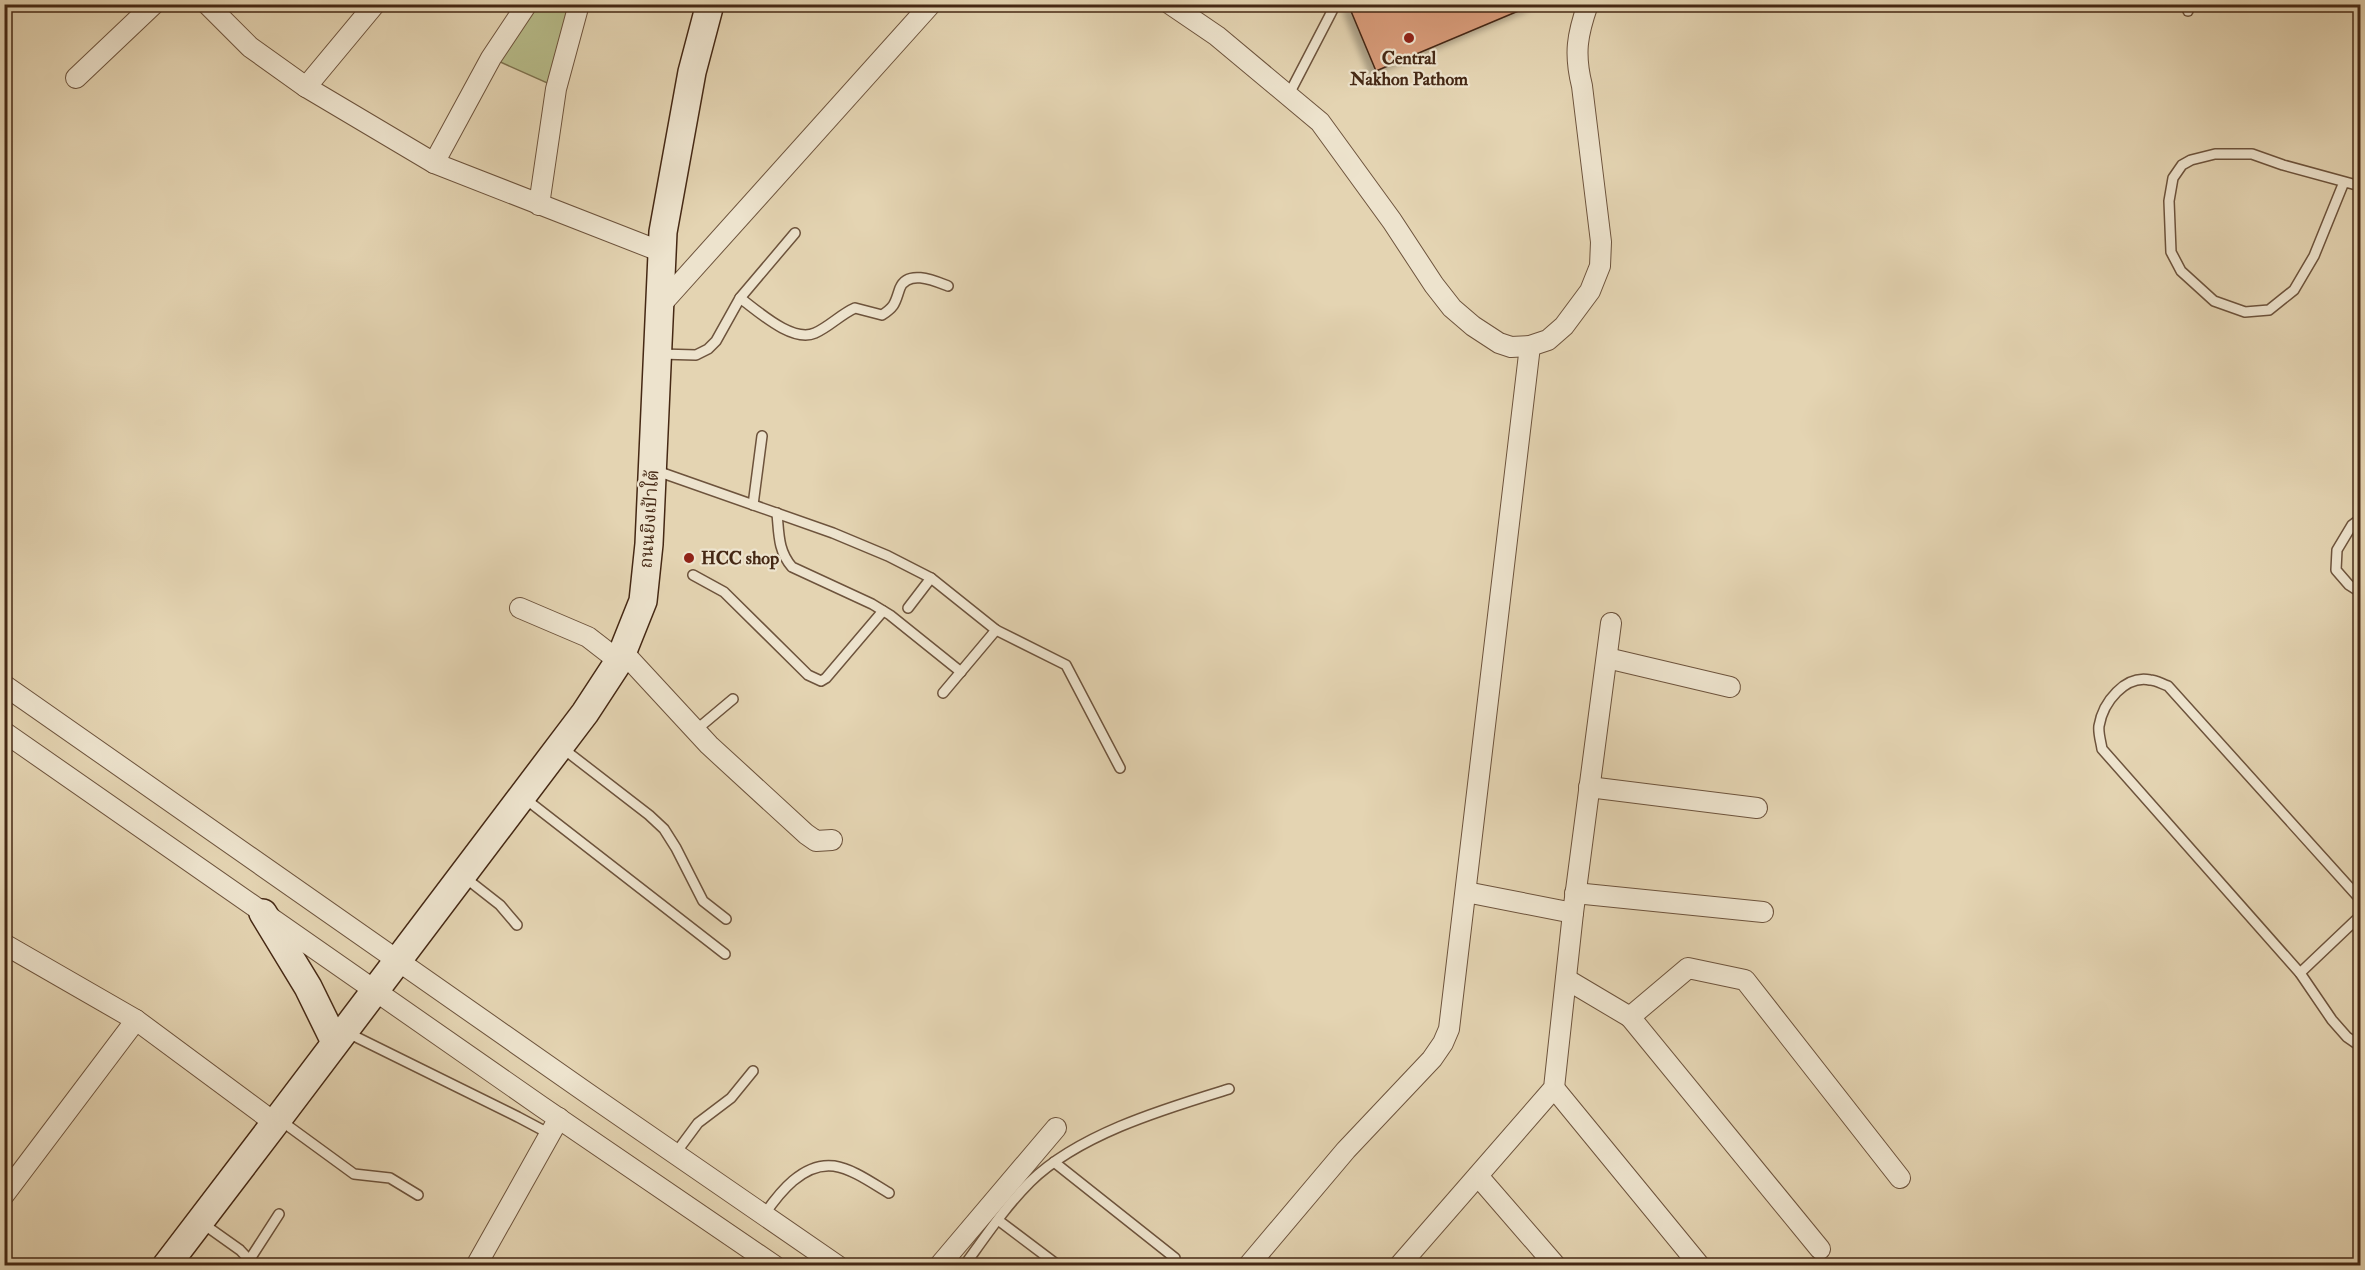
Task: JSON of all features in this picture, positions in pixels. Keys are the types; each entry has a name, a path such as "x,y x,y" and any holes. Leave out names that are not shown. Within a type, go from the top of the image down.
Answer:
{"main road":[{"name":"ถนนยิงเป้าใต้","path":"166,1266 560,746 595,698 621,656 642,601 649,544 663,232 692,72 710,4"},
{"path":"263,913 339,1036"}],"street":[{"path":"76,78 154,4"},
{"path":"207,4 250,48 306,87 434,163 662,252"},
{"path":"306,87 375,4"},
{"path":"539,205 556,89 579,4"},
{"path":"658,308 931,4"},
{"path":"1170,4 1216,36 1320,122 1452,308 1473,326 1499,343 1511,347 1530,346 1548,340 1564,326 1590,291 1600,267 1601,242 1582,86 1576,64 1582,14 1588,4"},
{"path":"434,163 491,58 523,6"},
{"path":"1248,1266 1346,1150 1443,1043 1449,1029 1530,346"},
{"path":"520,608 588,637 621,656 806,834 816,841 832,840"},
{"path":"1399,1266 1554,1088 1575,893 1611,623"},
{"path":"1607,658 1730,687"},
{"path":"4,685 838,1266"},
{"path":"4,732 374,989 554,1126 754,1260 775,1266"},
{"path":"1590,787 1757,808"},
{"path":"1466,892 1573,913"},
{"path":"1575,893 1763,912"},
{"path":"4,944 136,1020 277,1121"},
{"path":"1630,1017 1688,968 1745,980 1900,1178"},
{"path":"1566,979 1630,1017 1821,1249"},
{"path":"4,1195 136,1020"},
{"path":"1554,1088 1700,1266"},
{"path":"476,1266 554,1126"},
{"path":"939,1266 1056,1128"},
{"path":"1478,1176 1556,1266"}],"lane":[{"path":"1288,96 1333,9 1332,4"},
{"path":"2344,182 2314,256 2294,290 2269,310 2245,312 2214,301 2181,271 2172,252 2169,201 2173,178 2182,165 2190,160 2215,154 2252,154 2361,186"},
{"path":"657,354 696,354 708,350 716,341 740,298 795,233"},
{"path":"740,298 787,331 804,336 814,333 855,308 882,315 898,299 900,287 914,278 928,278 948,286"},
{"path":"753,505 762,436"},
{"path":"652,469 777,513 888,556 931,578 996,630 1066,665 1120,768"},
{"path":"777,513 783,557 792,567 883,611 961,672"},
{"path":"2361,519 2352,525 2337,550 2336,570 2349,585 2361,592"},
{"path":"693,575 724,592 808,675 821,681 883,611"},
{"path":"908,608 931,578"},
{"path":"943,693 996,630"},
{"path":"2361,899 2168,686 2151,680 2137,680 2122,686 2106,706 2102,716 2099,726 2102,749 2300,973 2332,1020 2347,1036 2361,1046"},
{"path":"696,730 733,699"},
{"path":"560,746 664,829 676,848 694,889 703,901 726,919"},
{"path":"521,796 725,954"},
{"path":"461,875 489,895 517,925"},
{"path":"2300,973 2361,916"},
{"path":"339,1036 518,1117 554,1126"},
{"path":"675,1154 698,1123 731,1098 753,1071"},
{"path":"964,1266 1026,1186 1054,1161 1158,1110 1228,1089"},
{"path":"277,1121 354,1174 390,1178 418,1196"},
{"path":"1054,1161 1175,1258"},
{"path":"764,1215 790,1183 822,1167 833,1166 849,1171 889,1193"},
{"path":"200,1222 240,1250 252,1262 279,1214"},
{"path":"998,1220 1059,1266"}],"green space":[{"path":"534,5 582,5 563,90 498,61"}],"building":[{"name":"Central Nakhon Pathom","path":"1348,4 1535,4 1376,71"}],"place":[{"name":"Central Nakhon Pathom","path":"1409,38"},
{"name":"HCC shop","path":"689,558"}]}
